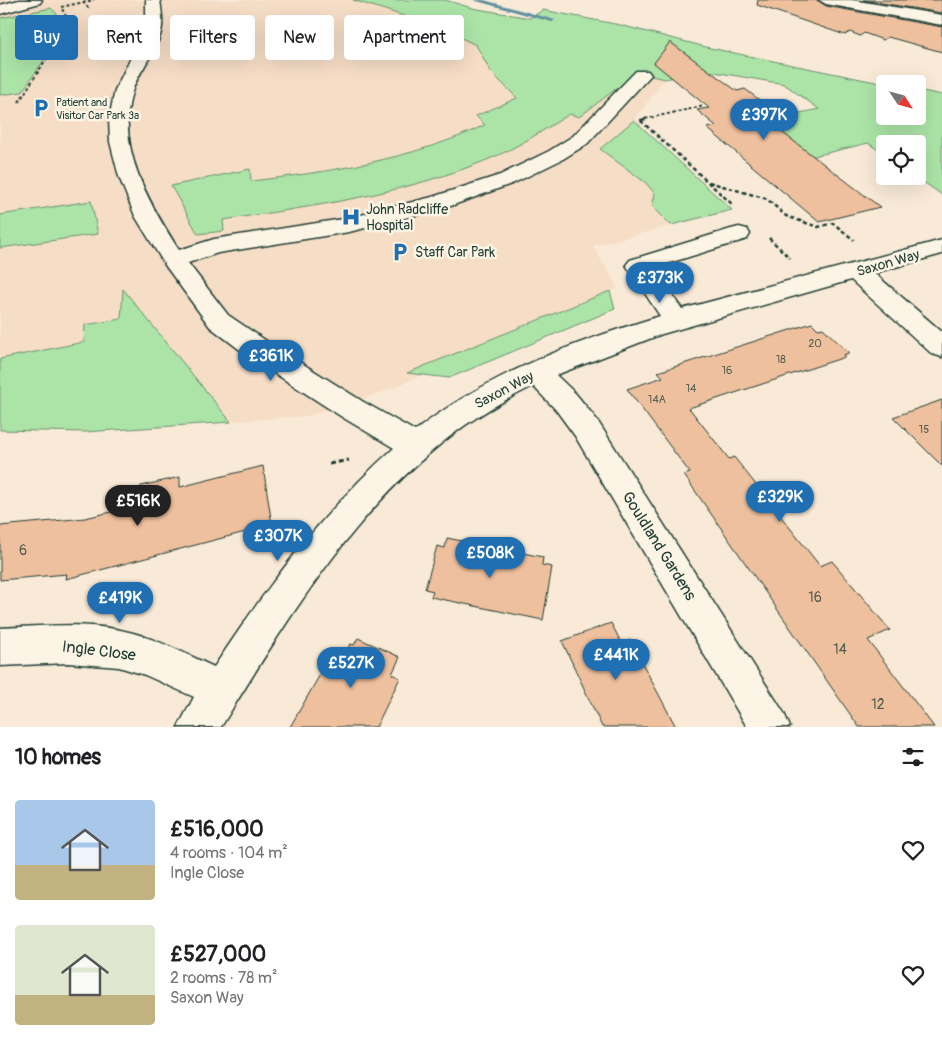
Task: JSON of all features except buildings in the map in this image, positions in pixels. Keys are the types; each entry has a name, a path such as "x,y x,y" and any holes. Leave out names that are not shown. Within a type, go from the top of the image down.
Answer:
{"street":[{"path":"0,10 35,0"},
{"path":"153,0 154,27 124,90 118,119 120,142 132,189 146,216 173,260 219,321 258,349 352,409 418,447"},
{"path":"827,0 942,20"},
{"path":"173,260 214,246 349,225 440,202 507,179 556,155 580,140 642,76"},
{"path":"676,320 638,265 739,234"},
{"name":"Saxon Way","path":"198,727 293,583 326,539 360,500 418,447 451,420 488,396 537,372 607,342 676,320 857,272 942,247"},
{"path":"857,272 942,347"},
{"name":"Gouldland Gardens","path":"537,372 566,402 586,428 770,727"},
{"name":"Ingle Close","path":"0,647 46,645 133,652 222,690"}],"path":[{"path":"19,102 64,31 67,18 61,7 94,0"},
{"path":"83,2 90,10"},
{"path":"704,106 640,120 706,181 767,199 786,216 818,227 833,223 884,264"}],"shaded area":[{"name":"John Radcliffe Hospital","path":"0,0 445,0 472,8 531,18 543,10 667,36 708,71 665,79 634,120 732,210 593,246 618,288 381,393 308,416 85,432 0,431"}],"green space":[{"path":"353,0 445,0 472,8 530,18 543,10 620,25 710,48 876,82 876,125 926,125 926,92 942,95 942,195 926,184 926,135 876,135 876,149 868,143 798,160 751,123 819,109 784,84 708,71 665,79 637,73 579,117 570,114 513,148 461,170 394,190 326,204 223,220 224,231 198,234 171,186 250,169 251,181 341,168 400,155 458,137 485,125 476,116 517,98 491,72 476,45 464,39 464,15 401,15"},
{"path":"51,8 58,15 15,15"},
{"path":"15,15 15,60 44,60 22,92 0,95 0,18"},
{"path":"634,120 732,210 671,225 652,206 655,194 646,183 600,149"},
{"path":"91,201 98,234 0,248 0,215"},
{"path":"123,289 231,422 85,432 0,430 0,359 84,342 85,325 121,319"},
{"path":"610,291 615,309 449,378 407,373"}],"waterway":[{"path":"476,0 552,20"}],"place":[{"name":"Patient and Visitor Car Park 3a","path":"41,108"},
{"name":"John Radcliffe Hospital","path":"351,217"},
{"name":"Staff Car Park","path":"400,252"}]}
